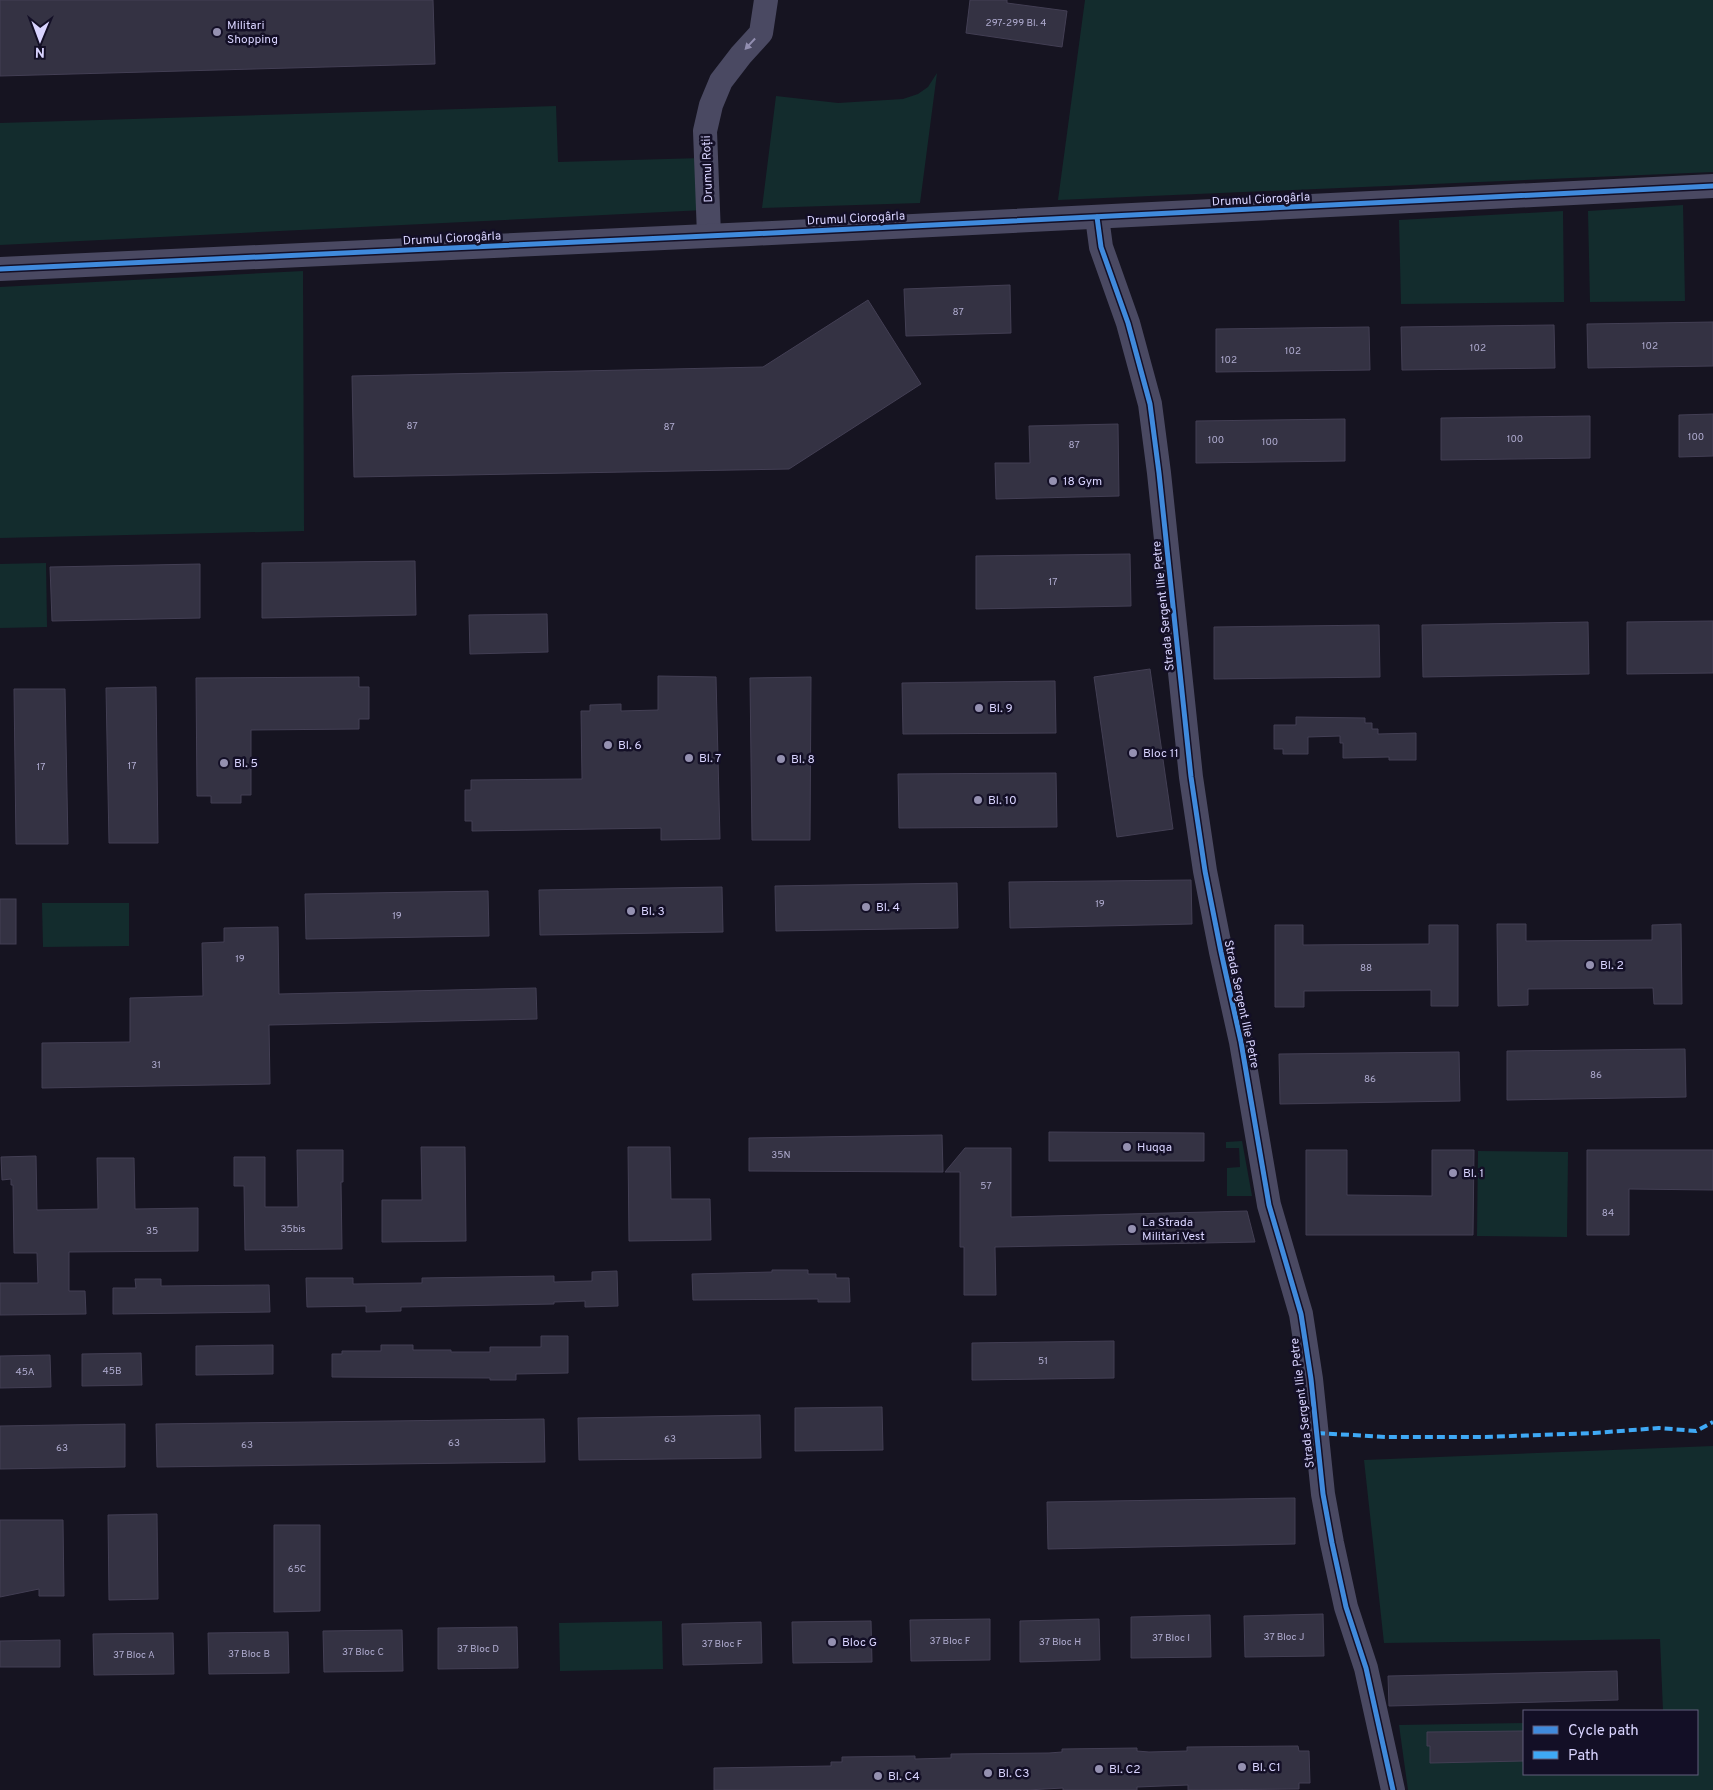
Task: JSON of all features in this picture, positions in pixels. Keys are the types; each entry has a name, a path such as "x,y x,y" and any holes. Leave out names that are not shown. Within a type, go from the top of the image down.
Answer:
{"street":[{"name":"Drumul Roții","path":"709,235 705,131 711,105 721,81 740,55 761,33 766,0"},
{"name":"Drumul Ciorogârla","path":"0,269 1713,186"},
{"name":"Strada Sergent Ilie Petre","path":"1097,217 1101,247 1128,323 1150,404 1159,472 1191,777 1204,864 1241,1042 1269,1205 1301,1314 1311,1379 1323,1494 1332,1543 1346,1607 1370,1687 1393,1790"}],"green space":[{"path":"1085,0 1713,0 1713,172 1058,200"},
{"path":"937,73 920,203 762,208 776,96 838,103 903,99 918,94 928,87"},
{"path":"556,106 558,162 703,158 704,210 0,245 0,123"},
{"path":"1683,205 1685,301 1590,302 1588,211"},
{"path":"1563,211 1564,302 1401,304 1399,220"},
{"path":"303,271 304,531 0,538 0,287"},
{"path":"46,563 47,627 0,628 0,564"},
{"path":"42,903 129,903 129,946 43,947"},
{"path":"1242,1141 1252,1196 1227,1196 1227,1168 1240,1167 1239,1148 1226,1148 1226,1142"},
{"path":"1478,1151 1568,1152 1567,1237 1477,1236"},
{"path":"1713,1446 1713,1790 1408,1790 1399,1725 1523,1723 1523,1775 1698,1775 1698,1710 1663,1710 1660,1639 1384,1643 1364,1460"},
{"path":"662,1621 663,1669 560,1671 559,1623"}],"building":[{"name":"Militari Shopping","path":"0,0 433,0 435,64 0,76"},
{"path":"970,0 1007,0 1007,3 1067,11 1062,47 966,33"},
{"path":"1010,285 1011,333 906,336 904,289"},
{"path":"868,300 921,384 789,469 354,477 352,376 763,367"},
{"path":"1713,322 1713,366 1588,368 1587,324"},
{"path":"1554,325 1555,368 1402,370 1401,327"},
{"path":"1369,327 1370,370 1216,372 1216,329"},
{"path":"1713,414 1713,456 1679,457 1679,415"},
{"path":"1590,416 1590,458 1441,460 1441,418"},
{"path":"1345,419 1345,461 1196,463 1196,421"},
{"path":"1118,424 1119,496 996,499 995,463 1030,463 1029,426"},
{"path":"1130,554 1131,606 976,609 976,556"},
{"path":"415,561 416,615 262,618 262,563"},
{"path":"200,564 200,618 52,621 50,567"},
{"path":"547,614 548,652 470,654 469,615"},
{"path":"1713,621 1713,673 1627,674 1627,622"},
{"path":"1588,622 1589,674 1423,677 1422,625"},
{"path":"1379,625 1380,677 1214,679 1214,627"},
{"name":"Bloc 11","path":"1150,669 1173,829 1117,837 1094,677"},
{"path":"658,676 716,677 720,839 661,840 661,828 472,831 472,821 465,821 465,790 471,790 471,780 582,779 581,711 590,711 590,705 621,704 621,711 658,710"},
{"name":"Bl. 5","path":"359,677 359,687 369,687 369,719 359,719 359,729 251,730 251,795 241,795 241,803 211,803 211,796 197,796 196,678"},
{"name":"Bl. 8","path":"811,677 810,840 752,840 750,678"},
{"name":"Bl. 9","path":"1055,681 1056,733 903,734 902,683"},
{"path":"156,687 158,843 109,843 106,688"},
{"path":"14,689 65,689 68,844 16,844"},
{"path":"1296,717 1365,718 1365,723 1372,723 1372,729 1378,729 1378,734 1416,733 1416,760 1389,760 1389,757 1343,758 1343,743 1340,743 1340,736 1308,737 1308,754 1283,754 1283,749 1274,749 1274,725 1296,725"},
{"name":"Bl. 10","path":"1056,773 1057,827 899,828 898,774"},
{"path":"1191,880 1192,924 1010,928 1009,882"},
{"name":"Bl. 4","path":"957,883 958,928 776,931 775,886"},
{"name":"Bl. 3","path":"722,887 723,932 540,935 539,890"},
{"path":"488,891 489,936 306,939 305,894"},
{"path":"0,899 16,899 16,944 0,944"},
{"name":"Bl. 2","path":"1497,924 1526,924 1526,941 1652,940 1652,925 1681,924 1682,1004 1654,1004 1653,988 1528,989 1528,1005 1498,1006"},
{"path":"1275,925 1303,925 1303,945 1429,944 1429,925 1458,925 1458,1006 1431,1006 1431,990 1304,991 1304,1007 1275,1007"},
{"path":"278,927 279,994 536,988 537,1019 269,1025 270,1084 42,1088 42,1043 130,1042 130,998 203,996 202,943 224,942 224,928"},
{"path":"1685,1049 1686,1097 1507,1100 1507,1051"},
{"path":"1459,1052 1460,1101 1280,1104 1279,1054"},
{"name":"Huqqa","path":"1049,1132 1204,1133 1204,1161 1049,1161"},
{"path":"942,1135 943,1172 749,1171 749,1138"},
{"path":"421,1147 465,1147 466,1241 382,1242 382,1200 422,1200"},
{"path":"628,1147 670,1147 671,1199 710,1199 711,1240 629,1241"},
{"path":"965,1148 1011,1148 1011,1217 1247,1211 1255,1242 995,1247 996,1295 964,1295 964,1247 960,1247 960,1172 945,1172"},
{"path":"297,1150 343,1150 343,1182 341,1182 342,1249 245,1250 244,1186 234,1186 234,1157 265,1157 265,1207 298,1207"},
{"name":"Bl. 1","path":"1306,1150 1347,1150 1347,1195 1432,1196 1432,1150 1474,1150 1473,1235 1306,1235"},
{"path":"1587,1150 1713,1150 1713,1190 1629,1189 1629,1235 1587,1235"},
{"path":"36,1156 37,1210 98,1209 97,1158 134,1158 135,1209 198,1208 198,1251 69,1252 69,1291 85,1291 86,1314 0,1315 0,1283 38,1283 37,1253 14,1253 13,1185 11,1185 11,1179 2,1180 1,1157"},
{"path":"772,1270 808,1270 808,1274 836,1274 836,1278 849,1278 850,1302 818,1302 818,1299 693,1300 692,1274 772,1272"},
{"path":"617,1271 618,1306 585,1307 585,1301 554,1302 554,1304 401,1307 401,1311 366,1312 366,1306 307,1307 306,1278 353,1278 353,1284 422,1283 422,1278 554,1276 554,1282 592,1281 592,1272"},
{"path":"135,1279 161,1279 161,1286 269,1285 270,1312 113,1314 113,1288 136,1288"},
{"path":"541,1336 568,1336 568,1373 516,1374 516,1380 490,1380 490,1378 332,1377 332,1354 342,1354 342,1351 381,1351 381,1345 413,1345 413,1350 490,1352 490,1347 541,1347"},
{"path":"1114,1341 1114,1378 972,1380 972,1343"},
{"path":"273,1345 273,1374 196,1375 196,1346"},
{"path":"141,1353 142,1385 82,1386 82,1354"},
{"path":"50,1355 51,1387 0,1388 0,1356"},
{"path":"882,1407 883,1450 795,1451 795,1408"},
{"path":"760,1415 761,1458 579,1460 578,1418"},
{"path":"544,1419 545,1462 157,1467 156,1424"},
{"path":"125,1424 125,1467 0,1469 0,1426"},
{"path":"1295,1498 1295,1544 1048,1549 1047,1502"},
{"path":"157,1514 158,1599 109,1600 108,1515"},
{"path":"0,1520 63,1520 64,1596 39,1596 39,1589 0,1597"},
{"path":"274,1525 320,1525 320,1611 274,1612"},
{"path":"1323,1614 1324,1656 1245,1657 1244,1616"},
{"path":"1210,1615 1211,1657 1131,1658 1131,1617"},
{"path":"990,1619 990,1660 911,1661 910,1620"},
{"path":"1099,1619 1100,1660 1020,1662 1020,1621"},
{"name":"Bloc G","path":"871,1621 872,1662 793,1663 792,1622"},
{"path":"761,1622 762,1663 683,1665 682,1624"},
{"path":"517,1627 518,1668 438,1669 438,1628"},
{"path":"402,1630 403,1671 324,1672 323,1631"},
{"path":"288,1632 289,1673 209,1674 208,1633"},
{"path":"173,1633 174,1674 94,1675 93,1634"},
{"path":"60,1640 60,1667 0,1667 0,1641"},
{"path":"1617,1671 1618,1700 1389,1706 1388,1676"},
{"path":"1523,1731 1523,1761 1430,1763 1430,1746 1427,1746 1427,1732"},
{"path":"1298,1746 1299,1751 1309,1751 1310,1783 1299,1783 1299,1789 1188,1790 1188,1785 1137,1787 1137,1790 1063,1790 1063,1788 1027,1790 714,1790 714,1768 831,1766 831,1762 842,1762 842,1757 915,1756 915,1759 951,1758 951,1754 1049,1753 1062,1752 1062,1749 1137,1748 1137,1751 1149,1752 1187,1751 1187,1747"}],"marked path":[{"path":"1317,1433 1386,1437 1485,1437 1594,1433 1659,1428 1696,1431 1713,1422"}],"cycle path":[{"path":"0,269 1713,186"},
{"path":"1097,217 1101,247 1128,323 1150,404 1191,777 1205,871 1241,1042 1269,1205 1301,1314 1311,1379 1323,1494 1332,1543 1346,1607 1366,1668 1393,1790"}],"place":[{"name":"Militari Shopping","path":"217,32"},
{"name":"18 Gym","path":"1053,481"},
{"name":"Bl. 9","path":"979,708"},
{"name":"Bl. 6","path":"608,745"},
{"name":"Bloc 11","path":"1133,753"},
{"name":"Bl. 7","path":"689,758"},
{"name":"Bl. 8","path":"781,759"},
{"name":"Bl. 5","path":"224,763"},
{"name":"Bl. 10","path":"978,800"},
{"name":"Bl. 4","path":"866,907"},
{"name":"Bl. 3","path":"631,911"},
{"name":"Bl. 2","path":"1590,965"},
{"name":"Huqqa","path":"1127,1147"},
{"name":"Bl. 1","path":"1453,1173"},
{"name":"La Strada Militari Vest","path":"1132,1229"},
{"name":"Bloc G","path":"832,1642"},
{"name":"Bl. C1","path":"1242,1767"},
{"name":"Bl. C2","path":"1099,1769"},
{"name":"Bl. C3","path":"988,1773"},
{"name":"Bl. C4","path":"878,1776"}]}
